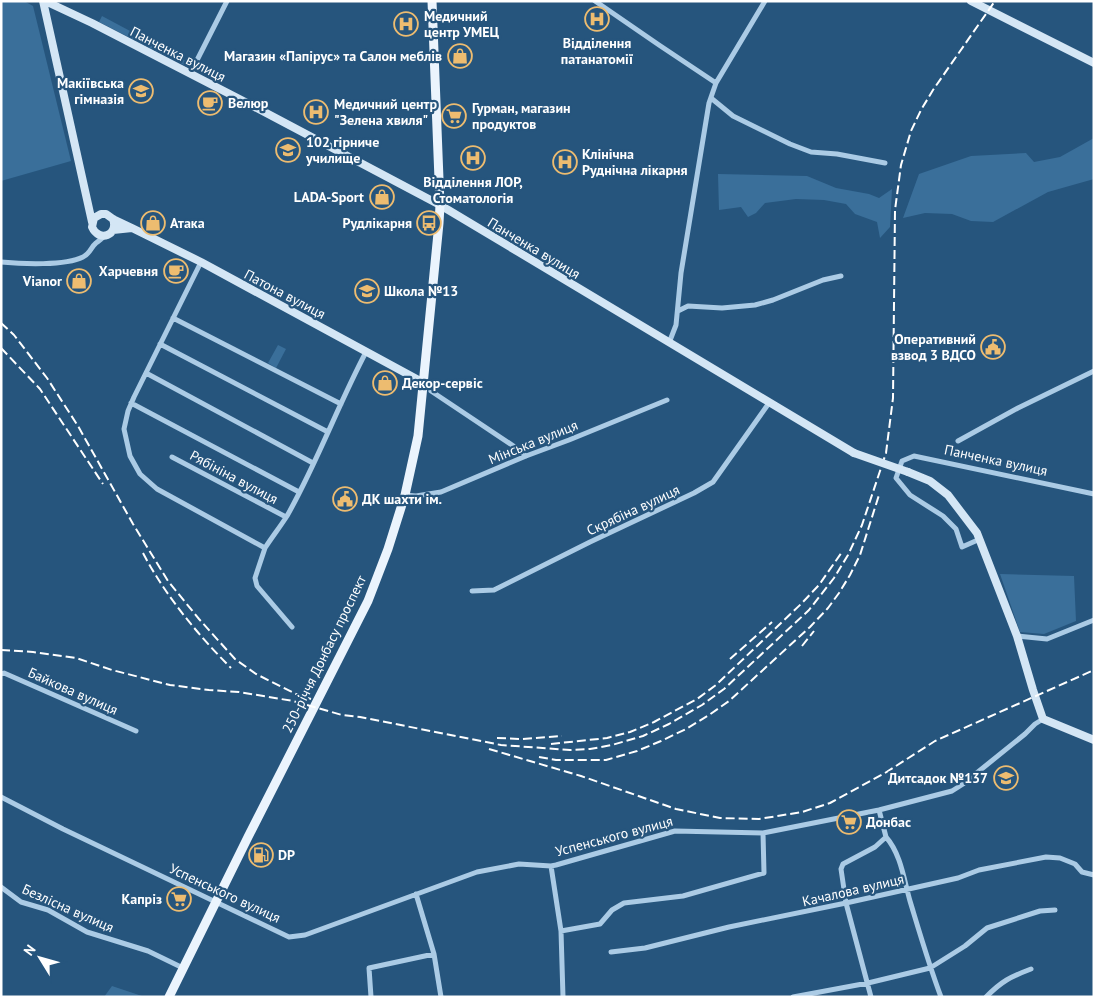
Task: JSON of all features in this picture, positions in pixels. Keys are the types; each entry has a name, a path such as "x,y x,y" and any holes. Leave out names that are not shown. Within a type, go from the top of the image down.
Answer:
{"main road":[{"name":"250-річчя Донбасу проспект","path":"169,997 368,601 388,549 405,495 418,436 440,206 432,1"}],"street":[{"name":"Панченка вулиця","path":"44,1 92,23 440,206 854,453 908,472 930,481 948,495 980,539 962,547 956,529 943,516 910,495 896,478 902,461 914,456 1094,494"},
{"path":"44,1 93,226 94,244"},
{"path":"190,74 227,1"},
{"path":"595,1 716,83"},
{"path":"669,343 676,324 681,273 709,103 716,83 765,1"},
{"path":"971,1 1094,63"},
{"path":"711,98 733,116 790,144 811,152 837,154 885,163"},
{"path":"86,194 101,214"},
{"path":"105,236 98,235 93,226 94,218 101,214 106,214 112,218 113,230"},
{"name":"Патона вулиця","path":"112,218 201,262 424,383"},
{"path":"1,262 46,264 70,261 88,254 94,244 113,230 132,228"},
{"path":"201,262 131,403 124,429 130,456 140,474 157,489 265,548"},
{"path":"678,310 688,306 722,308 755,305 773,300 823,280 841,276"},
{"path":"173,318 341,404"},
{"path":"160,344 328,432"},
{"path":"292,627 257,586 255,578 265,548 286,517 299,492 366,352"},
{"path":"958,441 1032,401 1094,371"},
{"path":"146,373 313,463"},
{"path":"431,391 526,456"},
{"name":"Мінська вулиця","path":"405,495 416,496 441,492 667,400"},
{"path":"131,403 299,492"},
{"name":"Скрябіна вулиця","path":"472,591 494,590 590,542 694,494 713,482 769,403"},
{"name":"Рябініна вулиця","path":"172,457 286,517"},
{"path":"980,539 1017,636 1043,719 1094,740"},
{"path":"1017,636 1047,639 1094,620"},
{"name":"Байкова вулиця","path":"1,674 4,673 136,731"},
{"name":"Успенського вулиця","path":"1,797 64,830 290,937 305,935 477,872 519,864 551,866 675,831 763,832 878,810 952,791 1043,719"},
{"path":"878,810 886,837 892,844 899,862 930,968 941,997"},
{"path":"561,931 600,924 612,910 624,903 683,896 764,874 763,832"},
{"path":"871,997 846,904 841,869 842,864 875,847 886,837"},
{"name":"Качалова вулиця","path":"611,952 645,948 729,927 846,904 958,878 979,870 1046,856 1060,858 1074,864 1082,872 1094,875"},
{"path":"551,866 561,931 563,997"},
{"name":"Безлісна вулиця","path":"1,887 21,902 48,910 87,932 148,951 183,968"},
{"path":"416,894 434,954 441,997"},
{"path":"793,997 868,983 930,968 964,946 987,928 1040,911 1055,910"},
{"path":"371,997 369,968 434,954"},
{"path":"986,997 995,987 1007,979 1030,969"}],"shaded area":[{"path":"1,1 24,1 33,6 71,161 1,181"},
{"path":"102,16 190,63 188,67 99,22"},
{"path":"1094,138 1094,179 1048,192 993,222 971,221 952,214 925,213 903,218 919,174 971,156 1026,153 1034,162 1060,157"},
{"path":"718,174 807,176 836,188 869,194 879,198 892,189 890,227 880,238 877,222 855,214 846,204 824,200 796,199 765,203 756,213 748,217 741,207 719,210"},
{"path":"278,345 286,349 276,368 268,363"},
{"path":"1000,574 1074,576 1076,621 1044,634 1020,632"},
{"path":"112,986 145,997 104,997"}],"railway":[{"path":"1,650 76,658 112,670 170,685 239,692 293,701 342,715 501,745 570,750 612,745 643,736 702,705 724,689 809,610 834,578 848,555 862,525 886,453 893,398 895,210 901,165 911,131 921,110 995,1"},
{"path":"1,323 14,335 47,378 78,426 133,524 168,581 199,619 235,659 256,674 298,695 311,699"},
{"path":"1,348 40,389 103,484"},
{"path":"539,757 556,760 606,760 637,751 686,729 729,701 810,627 839,593 860,555 879,495"},
{"path":"551,744 607,738 630,732 654,722 697,699 716,685 801,604 819,585 842,552"},
{"path":"143,553 161,584 182,614 231,668"},
{"path":"730,659 772,622"},
{"path":"802,646 814,631"},
{"path":"489,749 581,776 676,809 720,818 759,819 802,812 830,803 885,773 935,741 1094,670"},
{"path":"497,738 522,739 562,736"}],"place":[{"name":"Відділення патанатомії","path":"597,19"},
{"name":"Медичний центр УМЕЦ","path":"406,24"},
{"name":"Магазин «Папірус» та Салон меблів","path":"460,56"},
{"name":"Макіївська гімназія","path":"141,91"},
{"name":"Велюр","path":"210,103"},
{"name":"Медичний центр \"Зелена хвиля\"","path":"316,112"},
{"name":"Гурман, магазин продуктов","path":"454,116"},
{"name":"102 гірниче училище","path":"288,150"},
{"name":"Відділення ЛОР, Стоматологія","path":"473,158"},
{"name":"Клінічна Руднічна лікарня","path":"565,162"},
{"name":"LADA-Sport","path":"382,197"},
{"name":"Атака","path":"153,223"},
{"name":"Рудлікарня","path":"429,223"},
{"name":"Харчевня","path":"176,271"},
{"name":"Vianor","path":"79,281"},
{"name":"Школа №13","path":"367,291"},
{"name":"Оперативний взвод 3 ВДСО","path":"993,347"},
{"name":"Декор-сервіс","path":"385,383"},
{"name":"ДК шахти ім.","path":"345,499"},
{"name":"Дитсадок №137","path":"1006,778"},
{"name":"Донбас","path":"849,822"},
{"name":"DP","path":"261,855"},
{"name":"Капріз","path":"179,899"}]}
